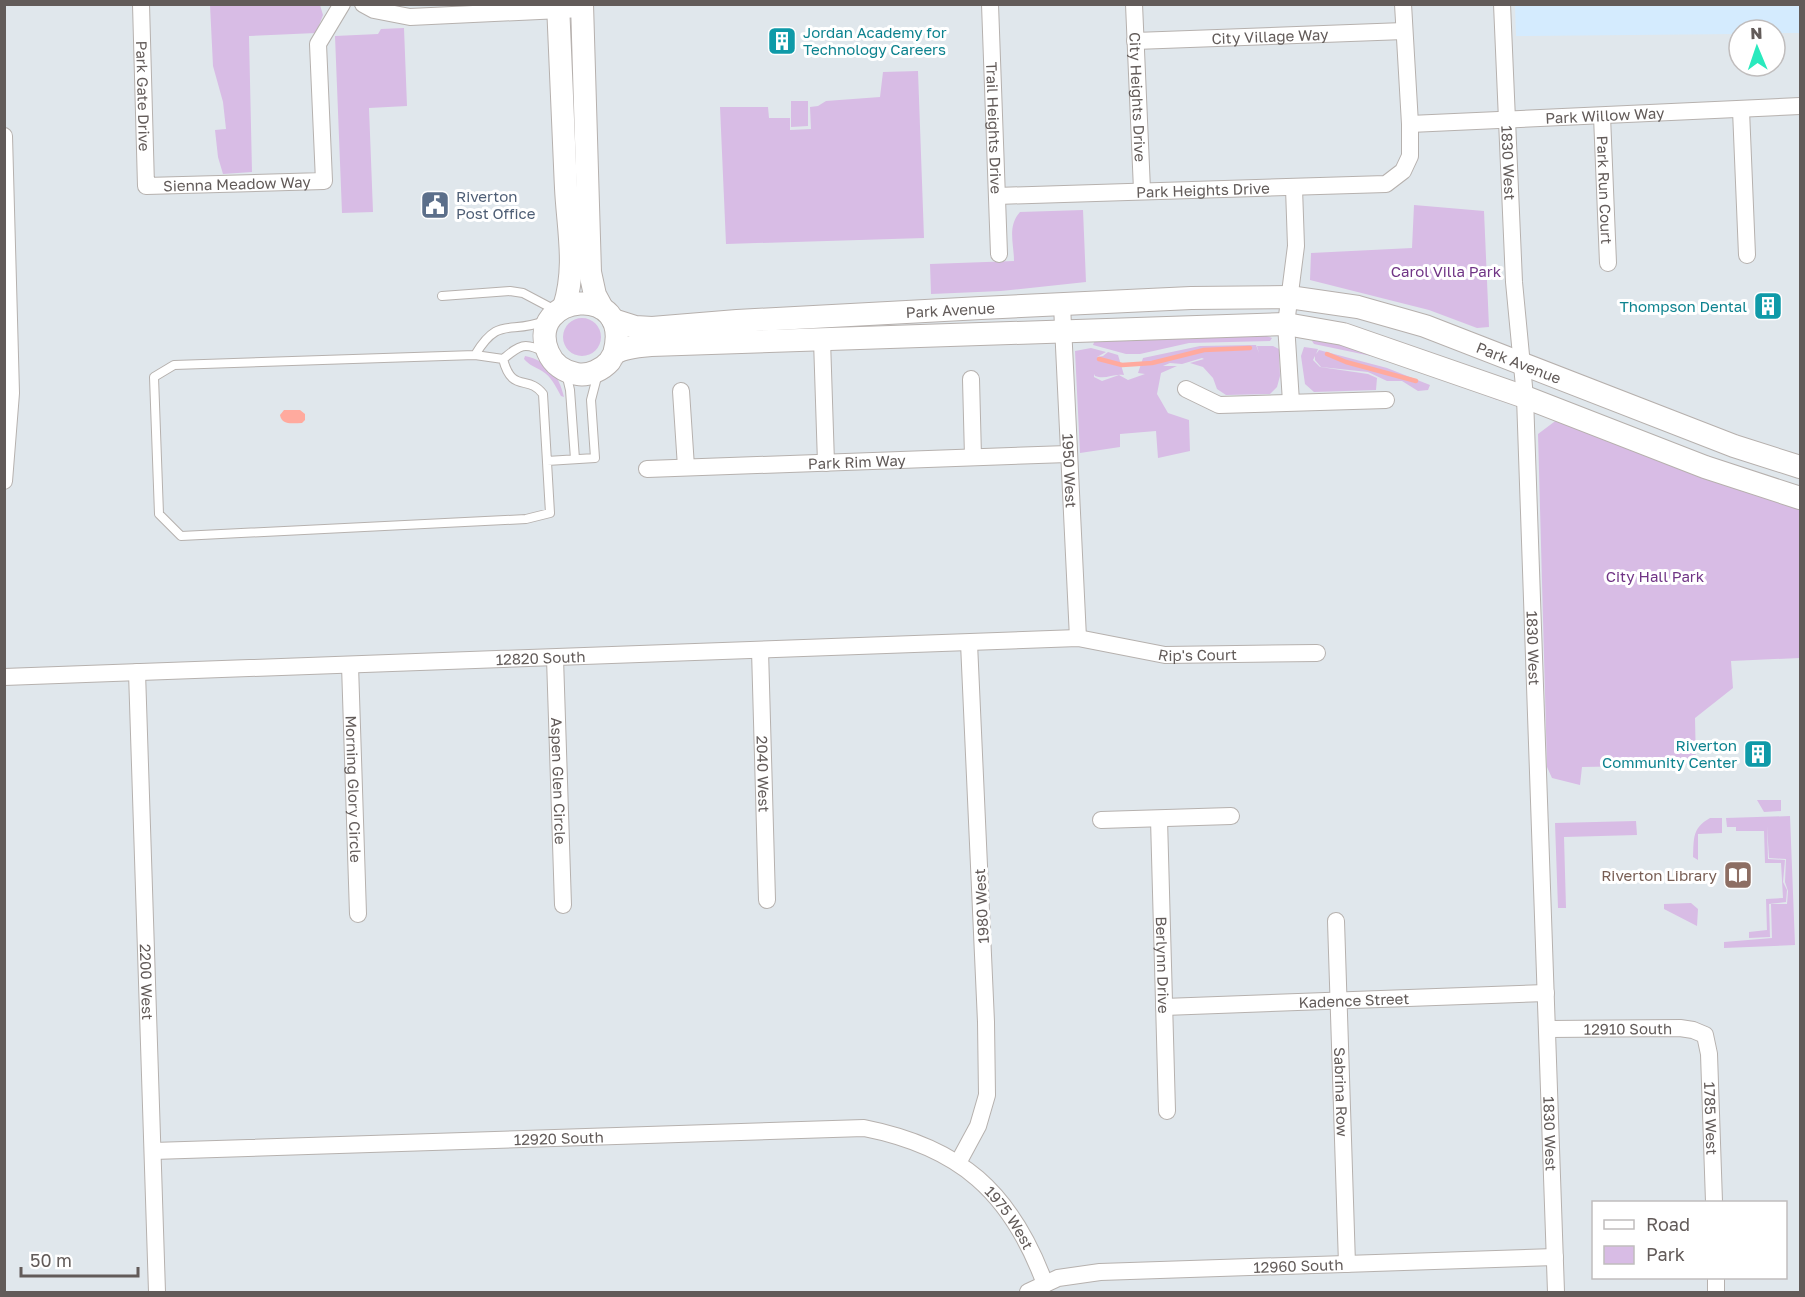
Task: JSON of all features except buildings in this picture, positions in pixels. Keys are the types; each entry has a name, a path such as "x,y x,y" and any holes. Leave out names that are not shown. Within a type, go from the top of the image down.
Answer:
{"street":[{"name":"Park Gate Drive","path":"141,4 146,186"},
{"name":"Sienna Meadow Way","path":"146,186 324,181 318,44 342,4"},
{"path":"363,4 374,10 410,17 582,7 590,272 595,295 617,331 618,342 607,362"},
{"name":"Trail Heights Drive","path":"990,4 999,254"},
{"name":"City Heights Drive","path":"1134,4 1142,190"},
{"path":"1403,4 1410,124"},
{"name":"1830 West","path":"1502,4 1514,282 1525,398 1556,1293"},
{"path":"557,362 545,336 569,289 572,264 566,192 558,8"},
{"name":"City Village Way","path":"1135,41 1404,31"},
{"name":"Park Willow Way","path":"1410,124 1602,117 1800,106"},
{"path":"1741,110 1747,255"},
{"name":"Park Run Court","path":"1602,117 1608,263"},
{"name":"Park Heights Drive","path":"997,196 1386,184 1403,171 1410,156 1410,124"},
{"path":"4,136 11,393 4,481"},
{"path":"1292,402 1286,324 1296,246 1294,188"},
{"name":"Park Avenue","path":"557,312 583,302 635,327 652,328 738,321 1191,298 1289,297 1358,307 1425,326 1742,449 1800,467"},
{"name":"1950 West","path":"1062,305 1078,638"},
{"name":"Park Avenue","path":"557,362 576,374 588,374 636,347 651,345 1286,324 1343,334 1800,498"},
{"path":"822,340 826,463"},
{"path":"971,379 974,458"},
{"path":"1186,389 1219,405 1386,400"},
{"path":"681,391 686,467"},
{"name":"Park Rim Way","path":"647,469 1068,454"},
{"name":"12820 South","path":"4,677 1078,638"},
{"name":"Rip's Court","path":"1078,638 1165,655 1317,653"},
{"name":"1980 West","path":"958,1163 978,1126 987,1095 986,1022 969,643"},
{"name":"2040 West","path":"760,650 767,900"},
{"name":"Aspen Glen Circle","path":"555,658 563,905"},
{"name":"Morning Glory Circle","path":"350,665 358,914"},
{"name":"2200 West","path":"137,672 158,1293"},
{"path":"1101,820 1231,816"},
{"name":"Berlynn Drive","path":"1158,819 1167,1111"},
{"name":"Sabrina Row","path":"1335,921 1347,1264"},
{"name":"Kadence Street","path":"1164,1007 1546,993"},
{"name":"12910 South","path":"1548,1029 1680,1028 1705,1035"},
{"name":"1785 West","path":"1705,1035 1709,1054 1714,1201"},
{"name":"12920 South","path":"153,1150 839,1127 864,1128 889,1133 924,1146 958,1163"},
{"name":"1975 West","path":"958,1163 981,1181 1018,1225 1030,1246 1045,1284"},
{"name":"12960 South","path":"1028,1293 1058,1278 1093,1273 1554,1257"}],"lane":[{"path":"442,296 510,291 522,293 557,312"},
{"path":"475,355 484,339 499,329 534,325 557,312"},
{"path":"503,359 520,346 537,348 557,362 570,390 575,459"},
{"path":"475,355 503,359 507,373 514,381 532,385 543,394 550,513 526,519 181,536 159,514 154,377 174,365 475,355"},
{"path":"547,461 595,458 591,400 607,362"}],"shaded area":[{"path":"1515,5 1800,5 1800,33 1787,33 1787,18 1727,18 1727,34 1516,36"},
{"path":"284,410 300,410 305,414 305,420 302,423 285,422 280,415"}],"green space":[{"path":"210,5 320,5 323,15 316,33 249,36 252,172 223,174 218,157 215,130 226,129 223,102 213,66"},
{"path":"404,28 407,106 369,108 373,212 342,213 335,36 378,34 381,29"},
{"path":"918,71 924,238 726,244 720,107 768,107 769,118 790,118 790,130 811,129 810,107 818,106 826,101 880,97 883,72"},
{"path":"791,101 808,101 808,126 791,127"},
{"name":"Carol Villa Park","path":"1414,205 1484,211 1489,327 1477,328 1429,310 1310,280 1311,253 1412,248"},
{"path":"1083,210 1086,282 1001,291 931,294 930,264 1014,261 1012,229 1020,212"},
{"path":"582,318 595,324 601,337 595,350 582,356 569,350 563,337 569,324"},
{"path":"1264,335 1272,338 1270,341 1189,343 1140,354 1126,354 1093,345 1095,340"},
{"path":"1318,339 1376,351 1495,395 1497,400 1472,389 1376,357 1314,344 1312,341"},
{"path":"1256,345 1259,353 1257,346 1273,346 1279,349 1280,376 1277,387 1270,394 1226,395 1217,389 1213,378 1203,367 1190,363 1204,359 1182,364 1170,363 1163,366 1177,366 1161,373 1157,394 1168,413 1189,420 1190,451 1158,458 1156,431 1120,434 1120,447 1080,453 1075,351 1091,348 1106,352 1097,357 1108,352 1118,355 1124,375 1119,375 1128,380 1145,374 1138,373 1143,358 1200,346","holes":["1094,374 1103,377 1119,375 1102,381 1094,377"]},
{"path":"1304,347 1318,349 1316,354 1319,350 1387,368 1430,385 1428,390 1418,391 1402,381 1387,381 1368,372 1321,367 1315,360 1315,356 1313,360 1320,367 1368,374 1377,378 1376,390 1314,392 1305,384 1301,356"},
{"path":"525,356 540,361 551,370 559,382 564,397 548,376 528,363 524,359"},
{"name":"City Hall Park","path":"1558,419 1800,510 1800,658 1731,661 1733,688 1695,718 1696,765 1582,767 1580,785 1552,778 1547,767 1538,434"},
{"path":"1757,800 1781,800 1781,811 1764,812"},
{"path":"1790,816 1795,945 1724,948 1724,942 1772,938 1771,904 1787,904 1788,891 1785,882 1786,859 1769,858 1767,826 1768,859 1785,860 1783,882 1787,890 1786,902 1769,904 1770,937 1749,938 1749,932 1767,930 1766,899 1783,898 1781,863 1765,863 1764,831 1736,831 1736,827 1727,827 1726,818"},
{"path":"1710,818 1722,818 1722,833 1698,834 1698,860 1693,857 1695,834 1700,826"},
{"path":"1636,821 1637,835 1564,837 1566,908 1558,908 1555,823"},
{"path":"1691,903 1698,909 1697,926 1664,909 1664,904"}],"waterway":[{"path":"1099,359 1122,365 1152,363 1204,350 1250,348"},
{"path":"1327,354 1346,362 1416,381"}],"place":[{"name":"Jordan Academy for Technology Careers","path":"782,41"},
{"name":"Riverton Post Office","path":"435,205"},
{"name":"Thompson Dental","path":"1768,306"},
{"name":"Riverton Community Center","path":"1758,754"},
{"name":"Riverton Library","path":"1738,875"}]}
